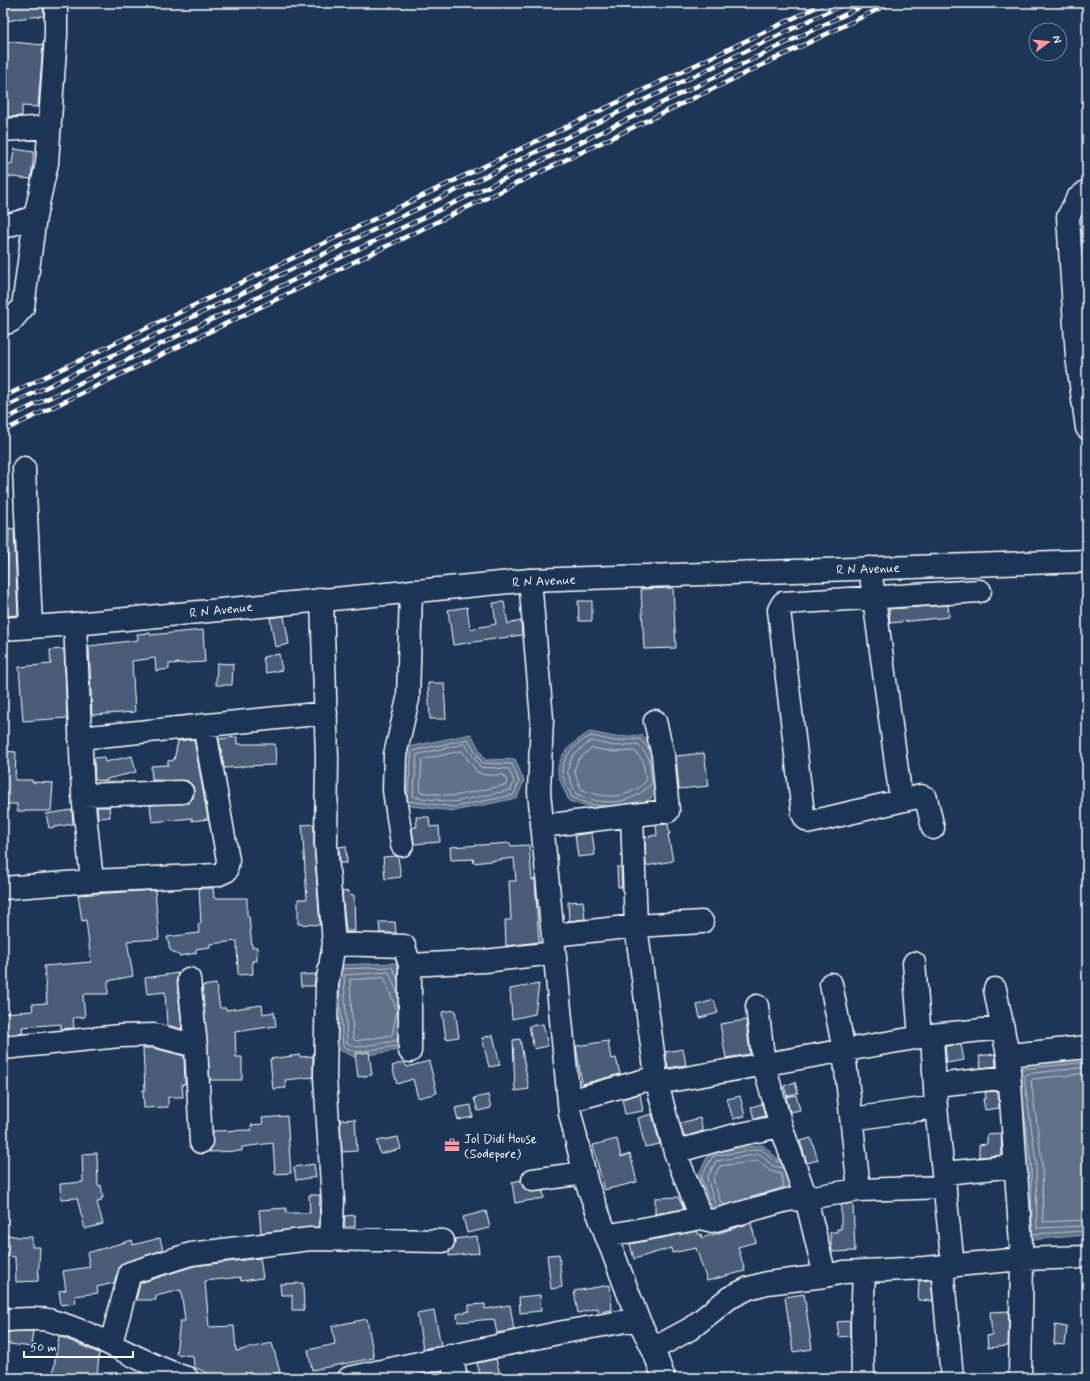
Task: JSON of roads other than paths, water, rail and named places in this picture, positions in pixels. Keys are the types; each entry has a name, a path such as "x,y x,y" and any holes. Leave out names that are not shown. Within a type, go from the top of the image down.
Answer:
{"street":[{"path":"3,324 11,321 23,307 35,217 47,163 56,3"},
{"path":"3,130 50,127"},
{"path":"1087,191 1077,199 1068,216 1077,357 1087,428"},
{"path":"3,227 35,217"},
{"path":"24,468 31,626"},
{"name":"R N Avenue","path":"3,629 75,624 530,580 1087,561"},
{"path":"870,568 901,800"},
{"path":"530,580 542,719 539,792 569,1101 584,1173 606,1236 638,1319 653,1349 664,1378"},
{"path":"402,845 394,790 395,755 408,699 411,591"},
{"path":"933,828 926,798 921,796 811,822 806,819 803,814 779,610 783,603 874,596 980,591"},
{"path":"322,599 326,713 326,844 334,944 327,984 325,1077 333,1200 331,1240"},
{"path":"75,624 83,795 92,881"},
{"path":"80,738 326,713"},
{"path":"542,826 668,811 663,755 655,720"},
{"path":"3,888 92,881 217,875 226,871 228,860 204,725"},
{"path":"83,795 182,792"},
{"path":"632,816 636,926 657,1084 675,1152 700,1218"},
{"path":"410,965 485,961 553,944 636,926 702,922"},
{"path":"334,944 404,946 410,965 410,1051"},
{"path":"914,963 936,1085 936,1107 944,1180 952,1378"},
{"path":"188,979 196,1046 201,1142"},
{"path":"831,984 844,1051 859,1190"},
{"path":"995,990 1008,1055 1022,1259 1020,1378"},
{"path":"757,1006 764,1065 781,1126 806,1198 825,1276"},
{"path":"569,1101 645,1080 657,1084 926,1036 1003,1028"},
{"path":"3,1048 120,1036 154,1035 196,1046"},
{"path":"1008,1055 1087,1047"},
{"path":"936,1085 1009,1077"},
{"path":"852,1119 936,1107"},
{"path":"675,1152 732,1136 781,1126"},
{"path":"606,1236 700,1218 712,1221 787,1200 944,1180 1015,1166"},
{"path":"533,1180 584,1173"},
{"path":"111,1343 130,1273 191,1254 310,1239 443,1241"},
{"path":"653,1349 690,1328 729,1298 749,1288 767,1283 825,1276 844,1272 947,1266 1022,1259 1087,1257"},
{"path":"864,1271 862,1325 864,1378"},
{"path":"349,1378 558,1333 638,1319"},
{"path":"3,1320 51,1320 111,1343 165,1371 187,1378"},
{"path":"451,1355 456,1378"}],"water":[{"path":"590,732 615,737 642,735 657,754 662,785 651,798 638,806 618,810 599,809 569,801 559,778 559,764 564,753 574,743"},
{"path":"471,734 485,760 515,759 524,781 517,798 454,811 403,805 408,747"},
{"path":"396,963 413,1010 405,1049 354,1057 338,1049 334,965"},
{"path":"1087,1058 1087,1235 1028,1240 1027,1163 1014,1066"},
{"path":"763,1145 777,1158 792,1160 803,1196 710,1215 697,1177 710,1152"}],"railway":[{"path":"3,397 825,3"},
{"path":"3,408 846,3"},
{"path":"3,420 869,3"},
{"path":"3,431 891,3"}],"place":[{"name":"Jol Didi House (Sodepore)","path":"452,1145"}]}
